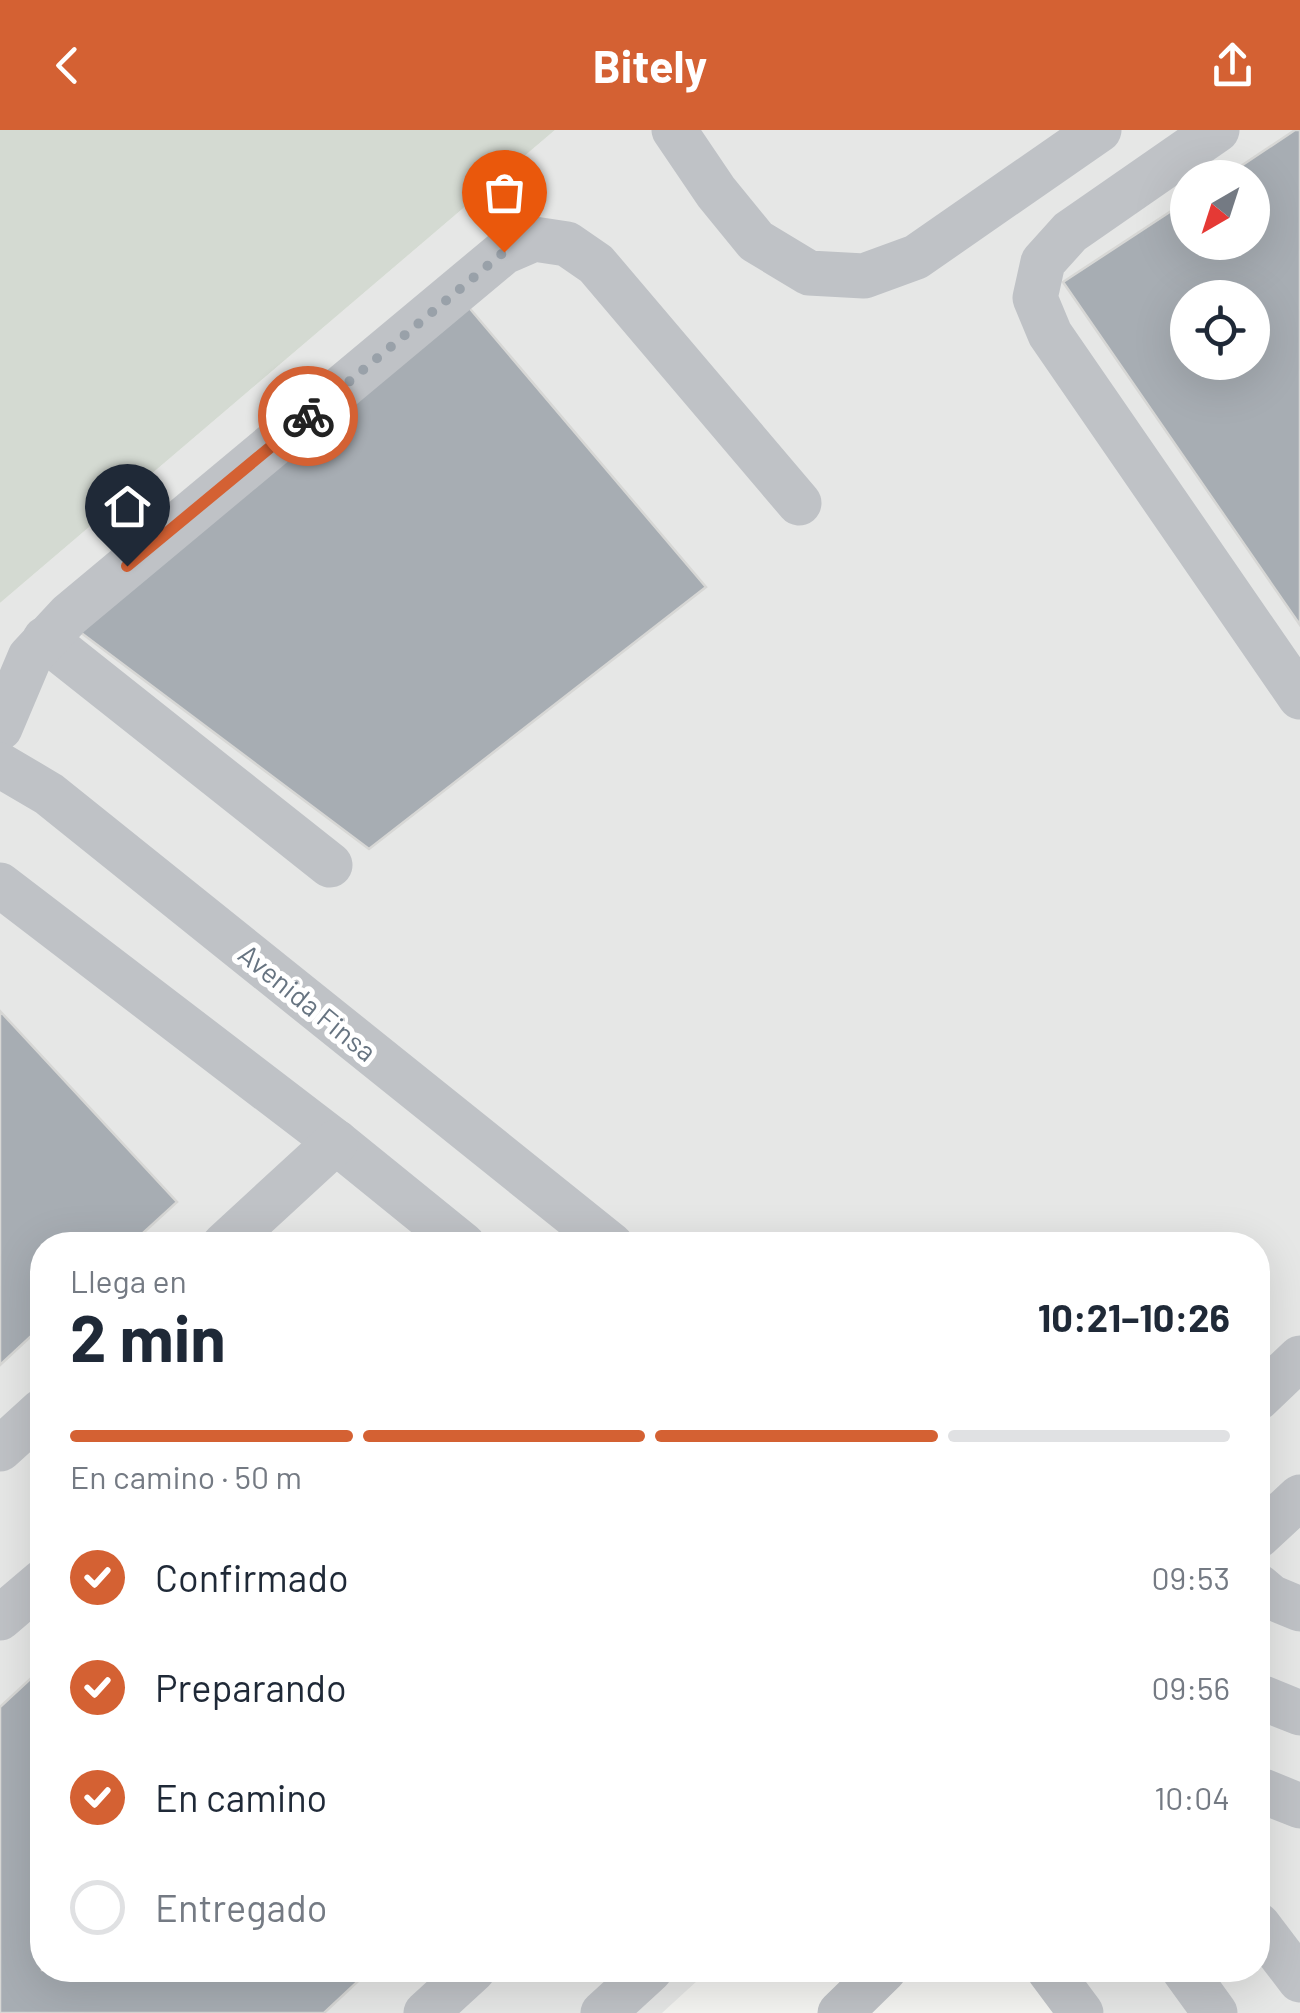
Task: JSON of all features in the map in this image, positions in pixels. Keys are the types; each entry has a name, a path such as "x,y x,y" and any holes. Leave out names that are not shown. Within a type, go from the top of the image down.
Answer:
{"street":[{"path":"674,130 716,192 756,241 809,273 864,276 916,257 1100,130"},
{"path":"1217,130 1070,232 1044,262 1035,298 1050,334 1300,697"},
{"path":"0,728 30,658 69,615 504,252 534,239 567,244 596,264 799,502"},
{"path":"45,639 330,865"},
{"name":"Avenida Finsa","path":"0,764 49,794 595,1232"},
{"path":"0,884 448,1232"},
{"path":"238,1232 336,1142"},
{"path":"1270,1387 1300,1358"},
{"path":"0,1450 30,1421"},
{"path":"1270,1525 1300,1497"},
{"path":"0,1618 30,1592"},
{"path":"1270,1701 1300,1713"},
{"path":"1270,1941 1300,1980"},
{"path":"426,2013 460,1982"},
{"path":"603,2013 637,1982"},
{"path":"840,2013 872,1982"},
{"path":"1058,1982 1081,2013"},
{"path":"1193,1982 1215,2013"}],"shaded area":[{"path":"0,130 555,130 0,603"},
{"path":"555,130 1300,130 1300,2013 1104,2013 1081,1982 1270,1982 1270,1232 30,1232 30,1982 696,1982 662,2013 0,2013 0,603"}],"building":[{"path":"1300,130 1300,625 1063,282 1170,212 1170,260 1270,260 1270,160 1250,160"},
{"path":"466,304 706,587 369,849 72,626"},
{"path":"0,1011 177,1202 144,1232 30,1232 30,1337 0,1365"},
{"path":"30,1679 30,1982 357,1982 324,2013 0,2013 0,1707"}],"way so far":[{"path":"308,416 504,252"}],"route":[{"path":"127,566 308,416"}]}
